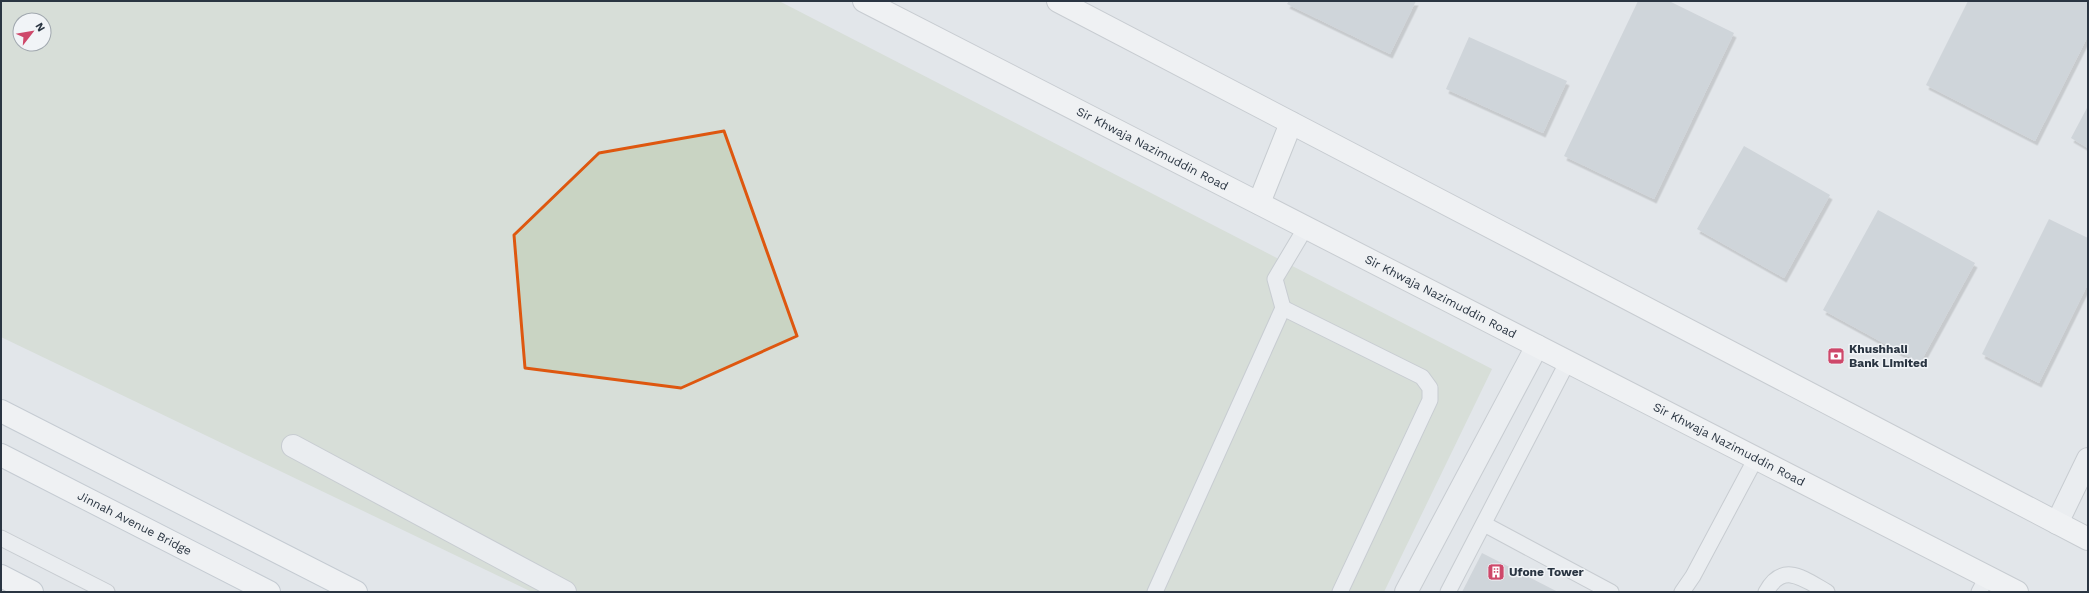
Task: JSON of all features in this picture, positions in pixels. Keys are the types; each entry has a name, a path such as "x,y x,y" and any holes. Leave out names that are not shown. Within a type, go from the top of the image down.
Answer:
{"main road":[{"name":"Sir Khwaja Nazimuddin Road","path":"864,1 1756,458 1983,584 2017,592"},
{"path":"1065,3 1291,123 2088,539"},
{"path":"1259,203 1291,123"},
{"path":"1,411 356,592"},
{"name":"Jinnah Avenue Bridge","path":"1,455 269,592"},
{"path":"1,576 32,592"}],"street":[{"path":"1406,592 1537,346"},
{"path":"293,446 565,592"},
{"path":"2057,523 2088,459"}],"lane":[{"path":"1155,592 1283,308 1275,279 1306,227"},
{"path":"1283,308 1422,377 1430,388 1430,400 1340,592"},
{"path":"1448,592 1568,361"},
{"path":"1682,592 1693,576 1756,458"},
{"path":"1484,524 1611,592"},
{"path":"1,538 107,592"},
{"path":"1766,592 1771,583 1780,576 1794,574 1827,592"}],"highlighted area":[{"path":"724,131 797,336 681,388 525,368 514,235 599,153"}],"green space":[{"path":"1,1 779,1 1492,369 1384,592 532,592 1,337"}],"building":[{"path":"1289,1 1416,1 1390,54 1287,4"},
{"path":"1638,1 1669,1 1734,33 1654,199 1564,156"},
{"path":"1968,1 2088,1 2088,36 2035,141 1926,85"},
{"path":"1469,37 1567,81 1543,133 1446,89"},
{"path":"2088,106 2088,148 2071,138"},
{"path":"1744,146 1830,195 1784,278 1697,229"},
{"path":"1878,210 1975,263 1920,363 1823,310"},
{"path":"2049,219 2088,238 2088,284 2039,383 1982,354"},
{"name":"Ufone Tower","path":"1482,553 1558,592 1462,592"}],"place":[{"name":"Khushhali Bank Limited","path":"1836,356"},
{"name":"Ufone Tower","path":"1496,572"}]}
